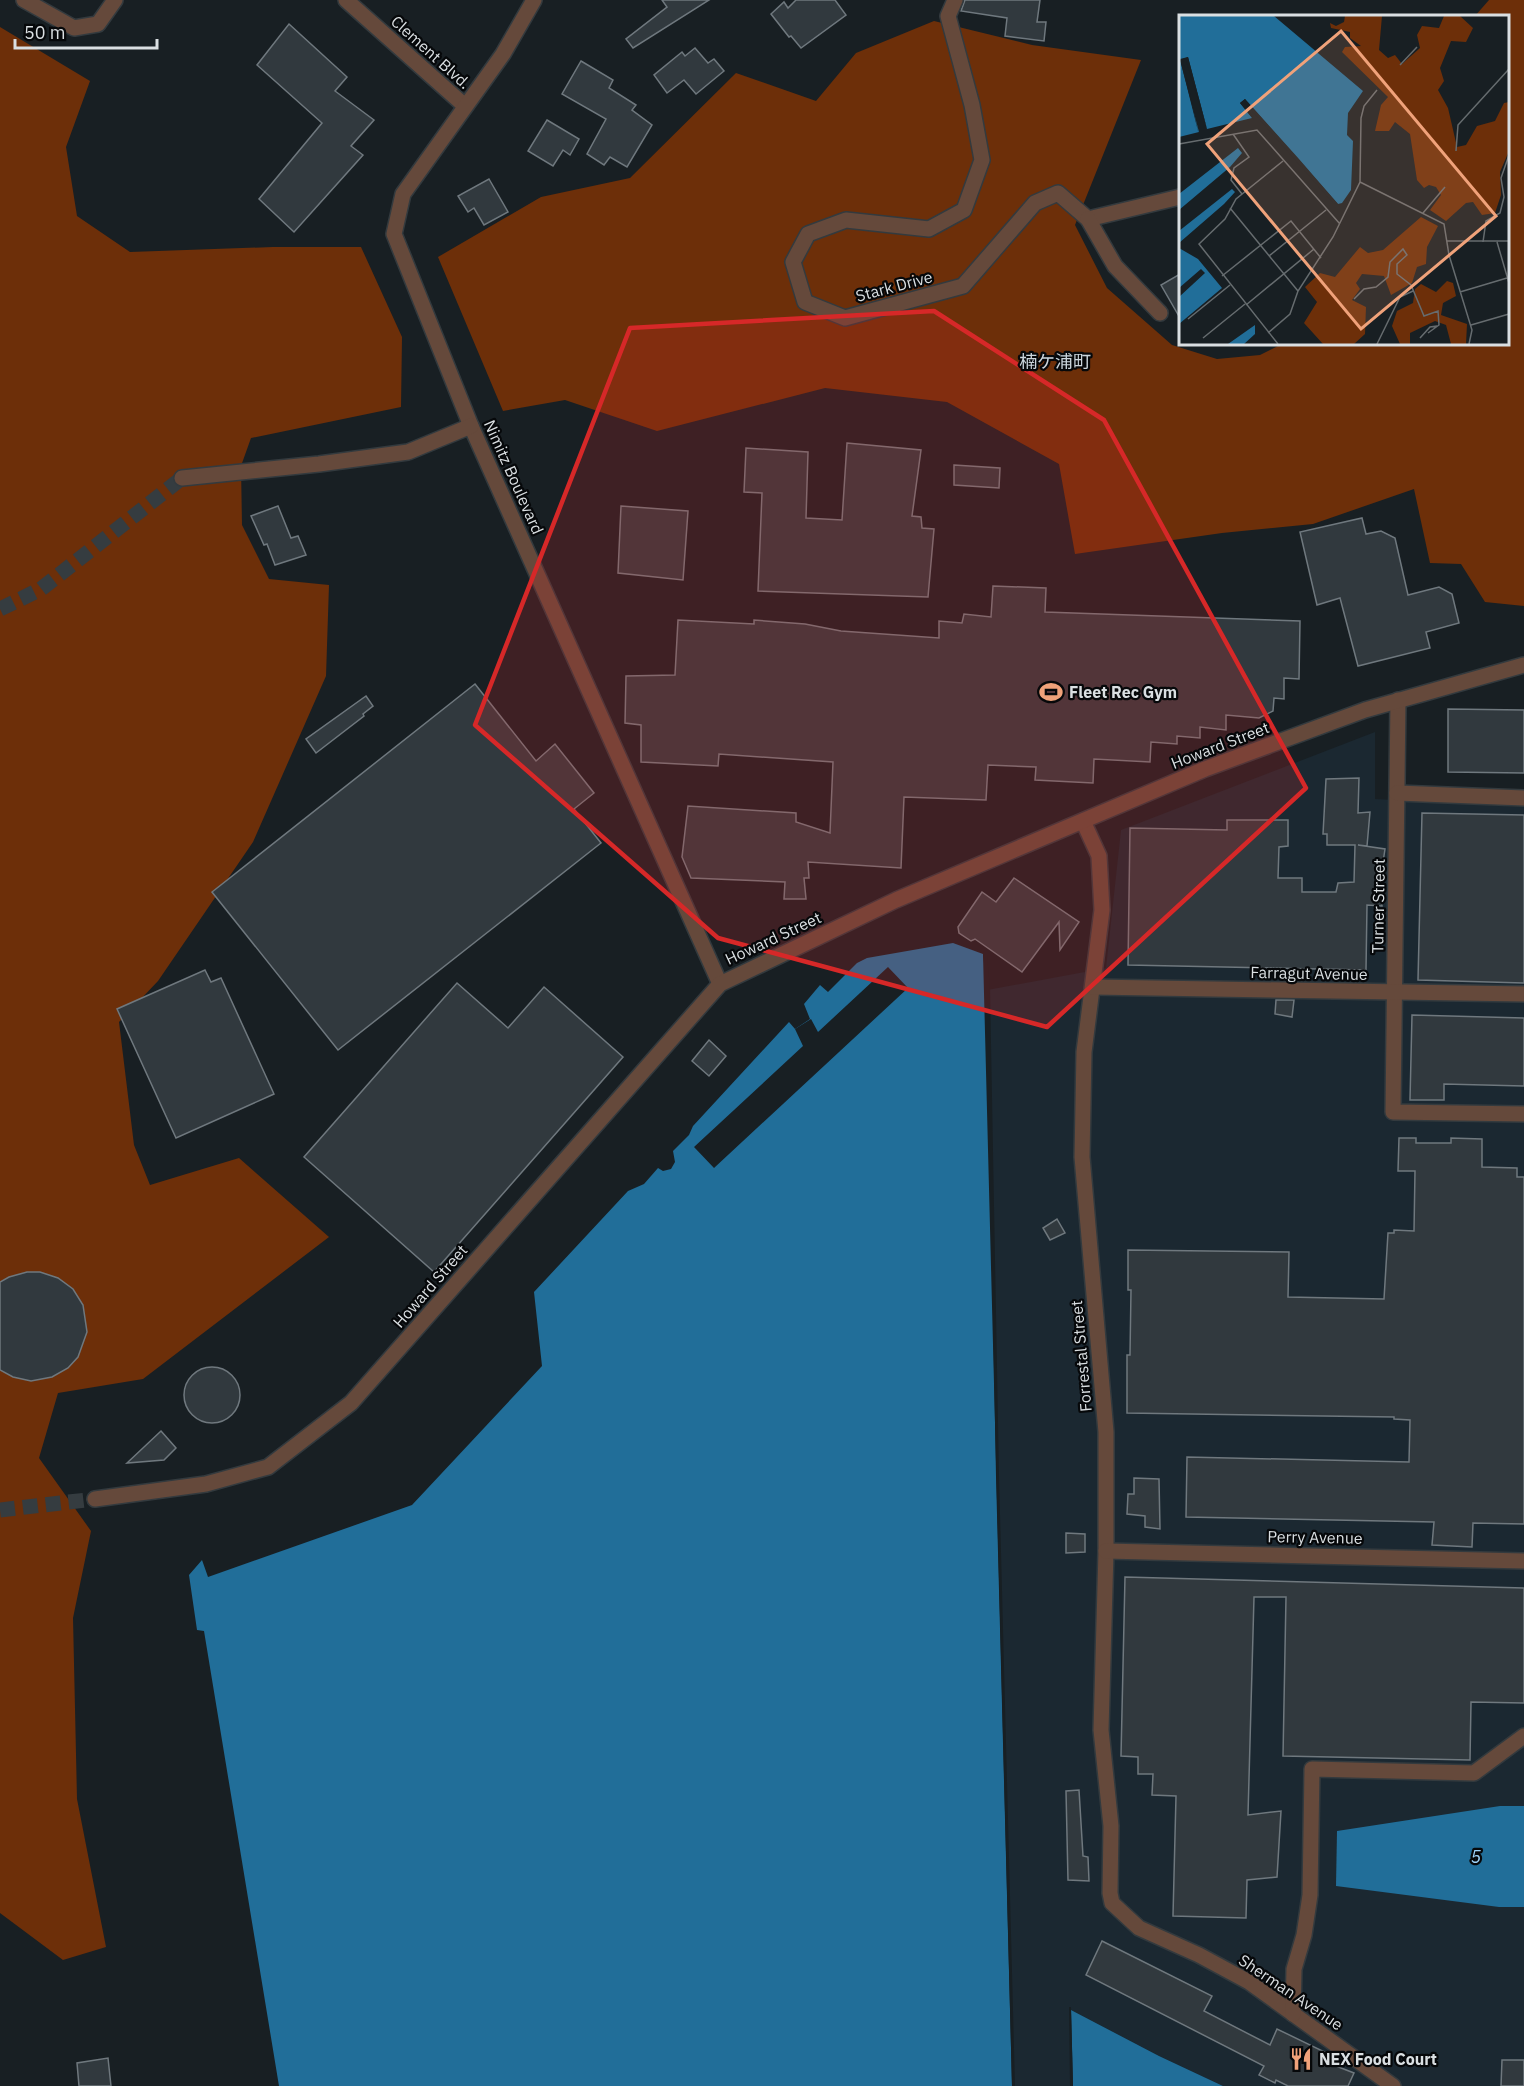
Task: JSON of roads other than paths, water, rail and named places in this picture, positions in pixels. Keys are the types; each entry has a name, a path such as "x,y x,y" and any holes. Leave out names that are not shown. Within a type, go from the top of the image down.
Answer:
{"street":[{"path":"24,0 75,28 98,24 115,0"},
{"name":"Clement Blvd.","path":"346,0 465,106"},
{"name":"Nimitz Boulevard","path":"534,0 503,54 403,194 394,234 471,426 720,984"},
{"name":"Stark Drive","path":"955,0 948,16 972,105 982,160 964,210 929,229 846,220 808,234 794,262 805,302 845,318 963,286 1035,203 1058,193 1088,219"},
{"path":"1160,313 1115,267 1088,219 1179,197"},
{"path":"182,478 408,452 471,426"},
{"name":"Howard Street","path":"95,1498 206,1484 268,1467 351,1403 720,984 897,900 1205,769 1398,700 1524,665"},
{"name":"Turner Street","path":"1398,700 1393,1112 1524,1114"},
{"path":"1397,793 1524,798"},
{"name":"Forrestal Street","path":"1083,821 1099,856 1102,910 1084,1052 1082,1156 1106,1432 1106,1551 1101,1730 1111,1826 1110,1893"},
{"name":"Farragut Avenue","path":"1093,987 1524,994"},
{"name":"Perry Avenue","path":"1106,1551 1524,1560"},
{"path":"1293,2014 1294,1969 1304,1935 1310,1895 1312,1769 1474,1773 1524,1736"},
{"name":"Sherman Avenue","path":"1110,1893 1112,1903 1139,1928 1199,1955 1250,1982 1393,2086"}],"water":[{"path":"953,943 983,954 987,990 996,1476 1012,2086 279,2086 204,1631 197,1630 189,1575 202,1560 208,1577 412,1505 542,1366 534,1292 628,1191 644,1184 658,1168 663,1171 671,1169 675,1162 673,1151 689,1135 693,1126 789,1022 795,1029 810,1019 804,1004 820,985 828,992 857,963 867,958"},
{"name":"5","path":"1500,1806 1524,1806 1524,1907 1499,1907 1336,1886 1337,1831"},
{"path":"1071,2010 1159,2056 1223,2086 1073,2086"}],"tunnel":[{"path":"0,609 41,589 182,478"},
{"path":"0,1510 95,1499"}],"place":[{"name":"Fleet Rec Gym","path":"1051,692"},
{"name":"NEX Food Court","path":"1301,2059"}],"district":[{"name":"楠ケ浦町","path":"1055,362"}]}
